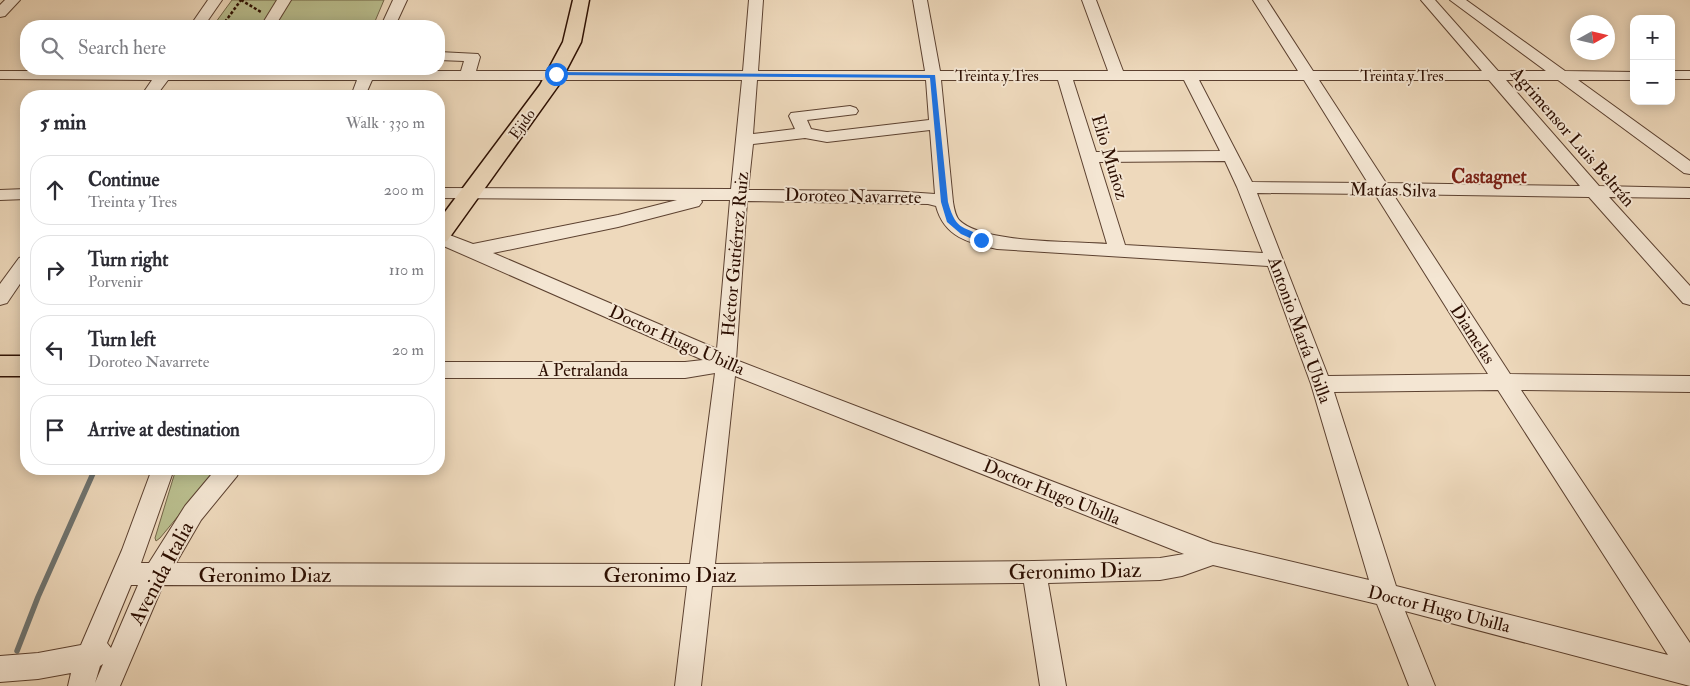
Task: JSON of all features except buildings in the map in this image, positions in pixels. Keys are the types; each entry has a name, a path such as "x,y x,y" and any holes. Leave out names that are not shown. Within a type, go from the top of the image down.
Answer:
{"main road":[{"name":"Ejido","path":"550,74 562,41 571,0"},
{"name":"Ejido","path":"445,207 550,74 572,42 581,0"},
{"name":"Ejido","path":"445,220 455,193"},
{"path":"0,366 20,366"},
{"path":"0,383 20,383"}],"street":[{"path":"0,13 13,0"},
{"path":"201,20 215,0"},
{"path":"265,20 284,0"},
{"path":"391,20 400,0"},
{"name":"Héctor Gutiérrez Ruiz","path":"688,686 699,575 726,364 756,0"},
{"path":"920,0 933,76 944,202"},
{"path":"1089,0 1118,75"},
{"name":"Diamelas","path":"1260,0 1504,382 1690,666"},
{"name":"Agrimensor Luis Beltrán","path":"1428,0 1492,76 1690,298"},
{"path":"1456,0 1564,76 1690,169"},
{"path":"445,56 473,57 467,74"},
{"name":"Treinta y Tres","path":"445,74 750,76 1630,76"},
{"name":"Treinta y Tres","path":"0,75 20,75"},
{"path":"152,90 164,75"},
{"path":"360,90 367,75"},
{"name":"Antonio María Ubilla","path":"1189,75 1246,187 1275,260 1320,384 1386,595 1422,686"},
{"path":"1675,75 1690,75"},
{"name":"Elio Muñoz","path":"1064,76 1118,251"},
{"path":"805,134 797,116 850,111"},
{"path":"745,140 805,134 827,138 937,124"},
{"path":"1089,157 1230,156"},
{"name":"Matías Silva","path":"1246,187 1690,193"},
{"name":"Doroteo Navarrete","path":"455,193 717,194 928,198 944,202 949,220 964,232 981,240 997,243 1275,260"},
{"path":"0,195 20,194"},
{"path":"471,251 618,221 692,203 717,194"},
{"name":"Doctor Hugo Ubilla","path":"445,239 702,349 726,364 1213,554 1386,595 1690,674"},
{"path":"0,298 20,270"},
{"name":"A Petralanda","path":"445,370 685,370 726,364"},
{"path":"1320,384 1504,382 1690,384"},
{"name":"Avenida Italia","path":"80,686 161,475"},
{"name":"Avenida Italia","path":"107,686 155,576 193,513 224,475"},
{"name":"Geronimo Diaz","path":"124,574 155,576 699,575 1034,572 1160,569 1182,565 1213,554"},
{"path":"1034,572 1053,686"},
{"path":"0,669 28,667 90,656 124,647"}],"path":[{"path":"226,20 241,0 265,20"}],"green space":[{"path":"232,0 384,0 376,20 217,20"},
{"path":"174,475 212,475 160,538 156,541 155,538"}],"waterway":[{"path":"17,651 38,597 92,475"}],"district":[{"name":"Castagnet","path":"1489,176"}],"route":[{"path":"556,74 933,76 944,202 949,220 964,232 981,240"}]}
